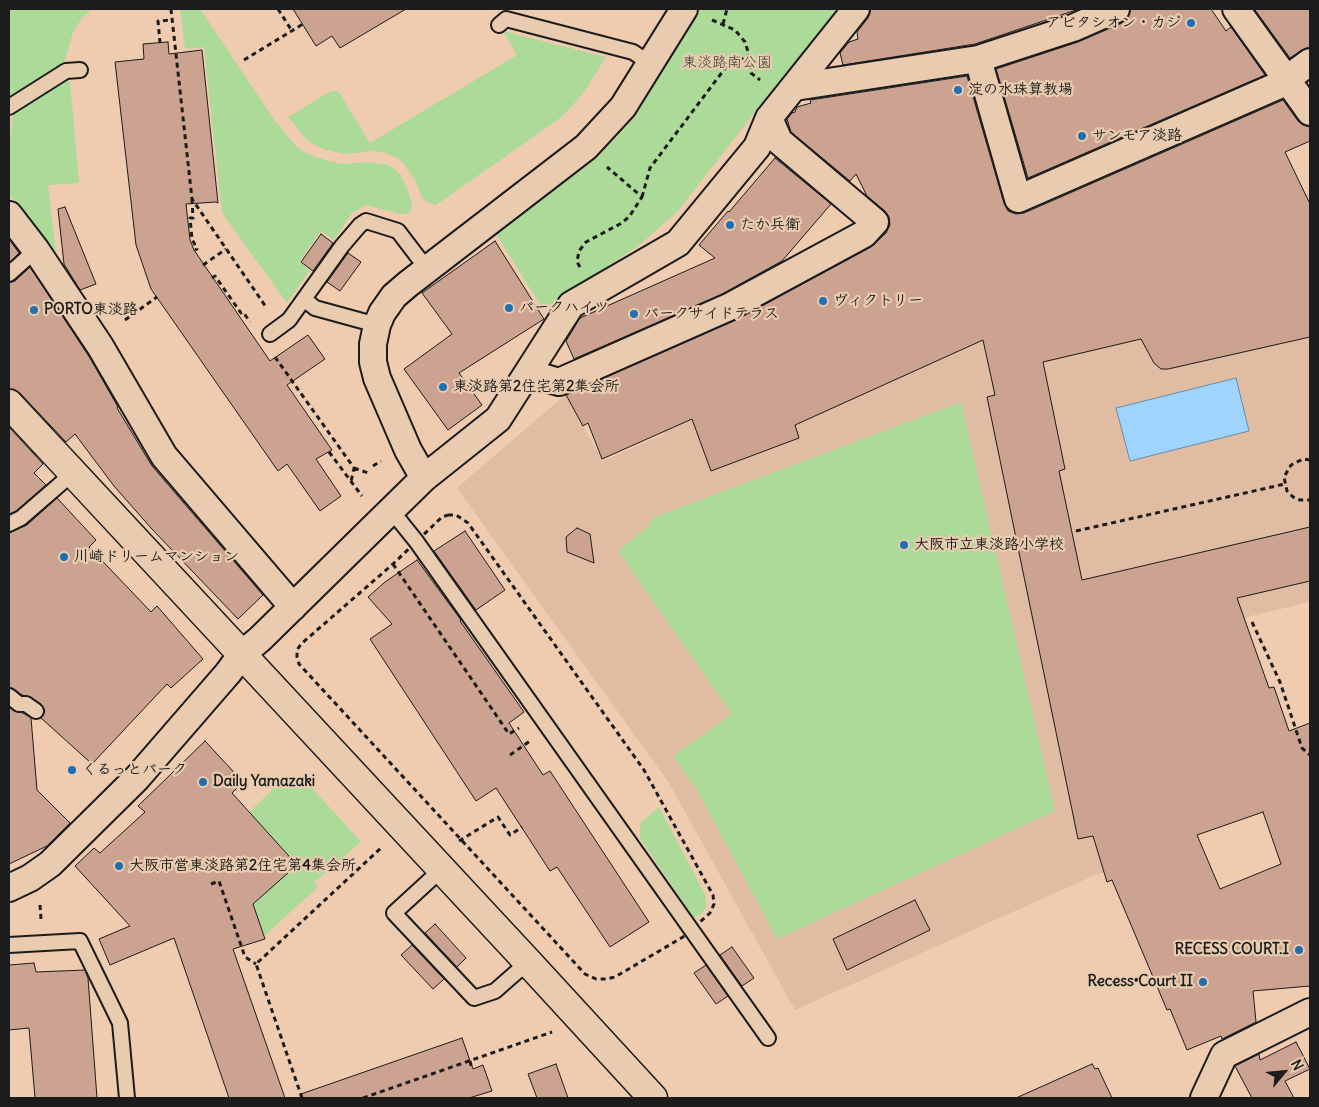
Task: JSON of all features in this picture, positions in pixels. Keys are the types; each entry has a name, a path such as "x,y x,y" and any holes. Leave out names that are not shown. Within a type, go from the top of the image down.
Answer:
{"street":[{"path":"424,478 408,450 377,378 373,362 373,344 382,313 394,296 427,269 586,148 623,107 684,9"},
{"path":"9,888 30,878 50,864 130,784 228,673 242,654 260,639 424,478 498,419 571,305 678,243 757,147 769,118 856,9"},
{"path":"794,86 978,59 1073,28 1116,9"},
{"path":"1236,9 1310,112"},
{"path":"978,59 1018,199 1277,86 1310,62"},
{"path":"528,373 559,382 729,307 864,234 874,222 779,141 769,118"},
{"path":"9,215 36,250 100,346 164,456 293,607"},
{"path":"9,404 442,869 652,1098"},
{"path":"1204,1098 1224,1055 1310,1012"}],"lane":[{"path":"499,25 506,20 606,45 633,52 651,64"},
{"path":"9,107 66,71 80,70"},
{"path":"275,330 289,320 342,246 360,224 366,221 398,231 427,269"},
{"path":"9,274 36,250"},
{"path":"304,299 315,308 377,325"},
{"path":"9,524 21,518 73,473"},
{"path":"391,510 416,541 768,1038"},
{"path":"9,696 19,704 26,704 36,711"},
{"path":"442,869 394,913 474,998 495,991 528,962"},
{"path":"9,945 80,941 120,1023 127,1098"}],"path":[{"path":"171,9 192,199 193,218 190,218 192,239 197,249 194,250"},
{"path":"278,9 292,31"},
{"path":"727,9 723,24 735,30 745,42 751,73 772,90 794,86"},
{"path":"160,43 158,21 172,20"},
{"path":"244,60 303,24"},
{"path":"594,291 577,262 579,250 586,242 620,224 629,217 642,197 650,168 726,67 749,55"},
{"path":"586,148 642,197"},
{"path":"192,199 226,249 275,330"},
{"path":"204,265 226,249"},
{"path":"212,278 215,276 241,313 243,312 251,322"},
{"path":"125,320 157,297"},
{"path":"274,355 354,468 371,474"},
{"path":"329,452 361,496"},
{"path":"1310,460 1303,459 1290,465 1286,470 1285,484 1287,491 1293,497 1300,500 1310,500"},
{"path":"373,466 381,461 383,465"},
{"path":"351,482 354,468"},
{"path":"1076,531 1285,484"},
{"path":"448,515 456,515 468,523 638,762 713,895 714,904 710,914 691,930 615,976 606,979 596,979 585,974 459,842 299,664 297,650 301,644 416,541 448,515"},
{"path":"1252,622 1280,682 1302,748 1310,755"},
{"path":"510,755 534,738"},
{"path":"459,842 498,817 510,836 522,827"},
{"path":"256,964 387,842"},
{"path":"211,884 219,881 245,956 256,964 302,1098"},
{"path":"40,896 43,943"},
{"path":"363,1098 560,1029"},
{"path":"470,1061 472,1069"}],"shaded area":[{"name":"大阪市立東淡路小学校","path":"1310,193 1310,602 1107,650 1171,851 1095,875 795,1010 669,783 457,488 565,395 603,461 664,434 661,425 916,284"}],"green space":[{"path":"9,9 92,9 82,18 73,32 63,67 66,77 70,82 79,183 48,185 57,263 9,194 9,151 14,106 9,90"},
{"path":"180,9 200,9 275,121 296,146 306,153 328,161 343,164 368,162 389,165 400,174 407,188 412,205 410,212 407,214 365,205 352,213 334,240 321,231 299,262 310,270 287,303 222,213 204,47 185,49"},
{"name":"東淡路南公園","path":"697,9 840,9 772,90 678,211 643,242 543,309 496,234 597,158 635,117"},
{"path":"503,31 606,57 586,89 560,118 436,205 426,202 422,198 416,181 404,164 396,157 373,151 345,154 326,150 309,142 288,117 331,91 338,91 370,143 517,55"},
{"path":"961,402 1055,811 777,939 697,790 673,756 732,714 618,551 650,525 652,518"},
{"path":"301,776 361,842 314,882 318,887 264,936 241,866 216,845 282,780 287,785"},
{"path":"659,807 706,896 706,907 702,913 694,918 640,838 640,823"}],"water":[{"path":"1236,378 1249,431 1130,461 1116,408"}],"building":[{"path":"293,9 406,9 340,48 332,36 316,46"},
{"path":"871,9 1079,9 975,44 843,65 840,53 849,42 858,39 857,32 868,18"},
{"path":"1131,9 1211,9 1226,31 1231,27 1265,75 1028,178 996,69 1078,42 1122,23 1128,17"},
{"path":"1310,9 1310,47 1290,58 1255,10"},
{"path":"168,42 169,54 202,50 218,203 186,204 190,240 194,250 270,361 308,335 325,359 287,385 332,450 316,459 341,496 320,511 287,464 278,471 151,289 136,245 115,62 144,59 143,44"},
{"path":"967,76 1004,203 1008,211 1016,214 1024,213 1283,100 1298,121 1310,127 1310,141 1285,152 1310,204 1310,337 1168,369 1161,369 1154,363 1141,339 1043,362 1065,469 1059,471 1082,580 1310,527 1310,581 1237,598 1269,688 1274,687 1289,731 1310,723 1310,986 1253,991 1256,1022 1222,1039 1221,1036 1187,1050 1170,1009 1167,1010 1112,880 1107,882 1093,836 1078,839 987,397 995,395 983,340 795,425 799,438 711,471 692,419 602,459 588,423 583,426 566,395 736,320 871,247 886,233 890,225 889,217 885,211 867,196 856,174 850,181 791,132 787,119 795,112 797,107 811,103 810,100","holes":["1263,812 1281,864 1220,889 1197,835"]},
{"path":"775,158 831,204 782,261 722,294 574,359 566,341 580,318 715,258 699,245"},
{"path":"65,207 96,284 80,290 64,264 58,209"},
{"path":"321,234 333,243 313,271 301,262"},
{"path":"9,239 19,253 9,263"},
{"path":"495,241 544,319 459,373 482,405 448,430 404,369 452,334 422,293"},
{"path":"348,253 361,262 340,291 327,282"},
{"path":"30,267 90,358 152,466 263,595 238,619 151,528 114,486 75,434 66,442 20,393 14,389 9,389 9,283 15,281"},
{"path":"9,427 43,464 34,473 46,485 16,511 9,514"},
{"path":"57,498 96,540 89,547 151,612 157,606 203,659 171,688 167,684 92,764 41,718 45,711 41,704 9,687 9,533 27,525"},
{"path":"577,528 590,534 594,563 567,552 566,537"},
{"path":"465,531 505,590 476,610 434,551"},
{"path":"417,560 524,712 509,723 543,775 550,771 649,922 610,947 557,867 550,871 496,788 476,801 370,639 392,624 368,597 385,582"},
{"path":"9,707 31,718 37,790 70,823 47,846 9,864"},
{"path":"205,741 243,782 232,793 297,865 253,904 265,939 233,949 285,1098 229,1098 174,938 110,965 99,939 130,926 75,866 94,848 100,853 145,812 138,806"},
{"path":"915,900 930,930 847,970 833,939"},
{"path":"435,924 466,958 457,967 425,933"},
{"path":"412,945 444,979 433,989 401,955"},
{"path":"732,947 754,978 742,986 720,955"},
{"path":"34,963 36,972 85,970 88,978 97,1098 35,1098 29,1028 9,1030 9,965"},
{"path":"706,965 728,996 716,1004 694,973"},
{"path":"462,1038 473,1069 483,1065 492,1091 469,1098 302,1098 301,1094"},
{"path":"1296,1042 1310,1069 1285,1081 1294,1098 1252,1098 1235,1066 1259,1054 1260,1060"},
{"path":"556,1064 568,1098 537,1098 528,1074"},
{"path":"1092,1064 1095,1069 1098,1068 1112,1098 1016,1098"}],"place":[{"name":"アビタシオン・カジ","path":"1191,23"},
{"name":"淀の水珠算教場","path":"958,90"},
{"name":"サンモア淡路","path":"1082,136"},
{"name":"たか兵衛","path":"730,225"},
{"name":"ヴィクトリー","path":"823,301"},
{"name":"パークハイツ","path":"509,308"},
{"name":"PORTO東淡路","path":"34,310"},
{"name":"パークサイドテラス","path":"634,314"},
{"name":"東淡路第2住宅第2集会所","path":"443,387"},
{"name":"大阪市立東淡路小学校","path":"904,545"},
{"name":"川崎ドリームマンション","path":"64,557"},
{"name":"くるっとパーク","path":"72,770"},
{"name":"Daily Yamazaki","path":"203,782"},
{"name":"大阪市営東淡路第2住宅第4集会所","path":"119,866"},
{"name":"RECESS COURT.I","path":"1299,950"},
{"name":"Recess•Court II","path":"1203,982"}]}
